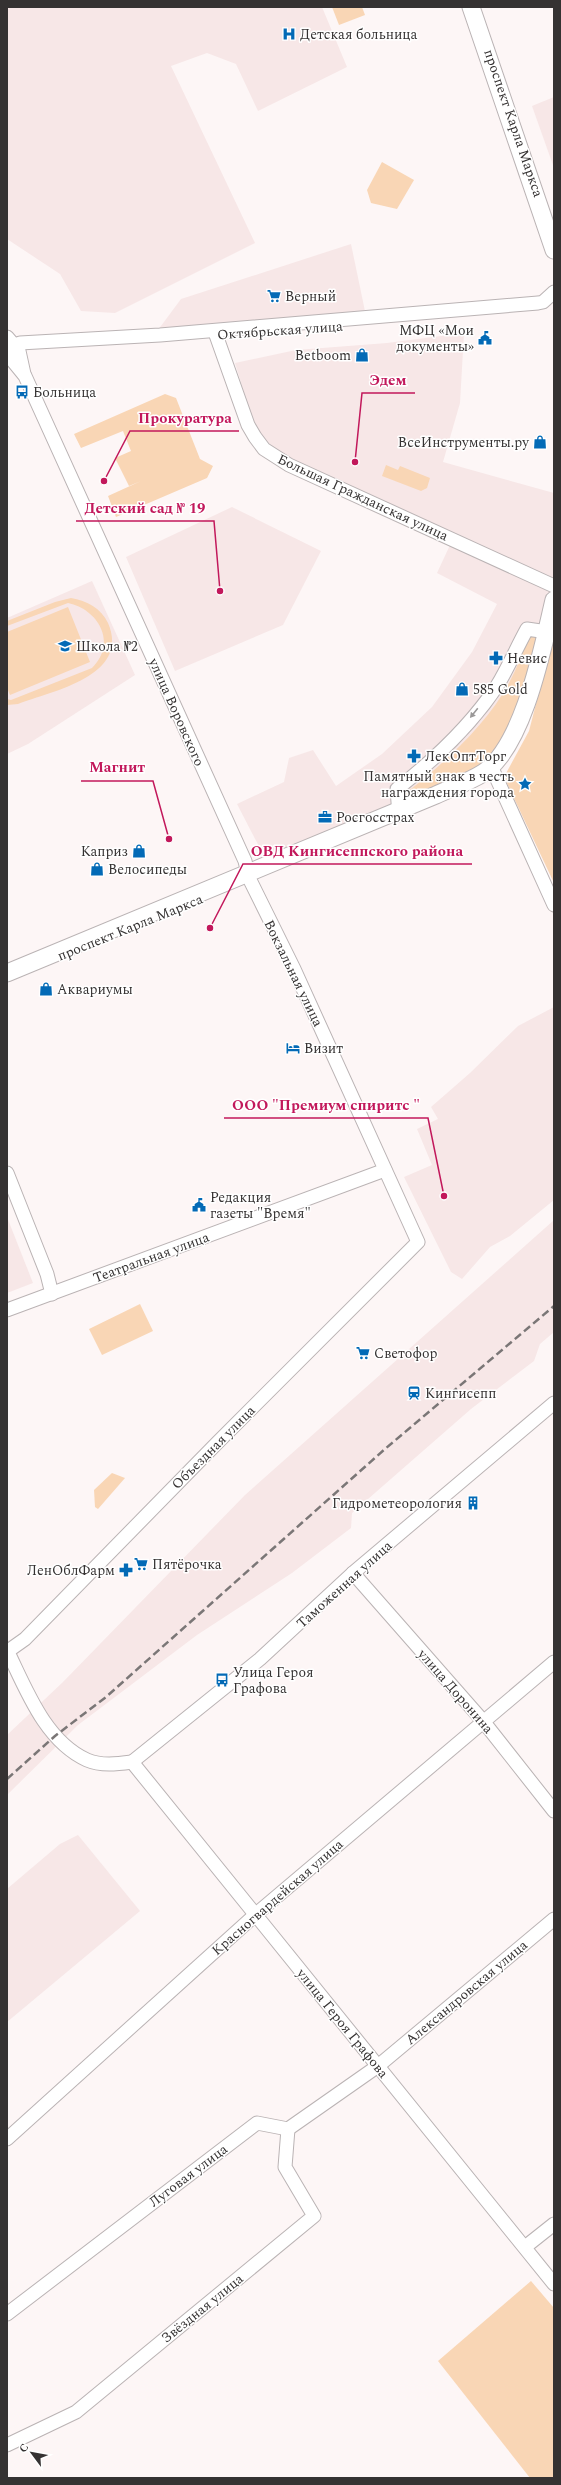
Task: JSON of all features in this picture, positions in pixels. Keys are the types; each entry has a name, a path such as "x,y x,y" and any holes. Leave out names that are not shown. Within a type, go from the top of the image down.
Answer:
{"main road":[{"path":"470,7 554,250"},
{"name":"проспект Карла Маркса","path":"474,7 554,238"},
{"path":"549,633 554,600"},
{"name":"проспект Карла Маркса","path":"7,978 485,777 517,740 527,715 554,614"},
{"path":"7,973 248,876"}],"street":[{"path":"10,350 538,303 543,302 554,292"},
{"name":"Октябрьская улица","path":"10,350 445,317 542,307 554,308"},
{"name":"Большая Гражданская улица","path":"216,335 248,425 264,449 289,465 554,586"},
{"name":"улица Воровского","path":"10,350 24,376 245,861 248,876"},
{"path":"398,813 397,789 422,769 474,714 497,686 527,629 549,633"},
{"path":"493,768 554,906"},
{"name":"Вокзальная улица","path":"248,876 294,969 418,1242"},
{"name":"Театральная улица","path":"7,1310 385,1170"},
{"path":"7,1173 47,1274 52,1294"},
{"name":"Объездная улица","path":"7,1651 25,1639 218,1442 418,1242"},
{"name":"Таможенная улица","path":"132,1762 260,1659 353,1573 554,1403"},
{"name":"улица Доронина","path":"353,1573 483,1721 554,1811"},
{"path":"7,1651 43,1718 62,1744 86,1760 111,1765 132,1762"},
{"name":"Красногвардейская улица","path":"7,2139 255,1915 554,1662"},
{"name":"улица Героя Графова","path":"132,1762 554,2284"},
{"name":"Александровская улица","path":"378,2066 554,1919"},
{"path":"288,2130 378,2066"},
{"name":"Луговая улица","path":"7,2314 257,2122 288,2130"},
{"name":"Звёздная улица","path":"7,2445 76,2412 314,2216 285,2167 288,2130"},
{"path":"525,2247 554,2224"}],"shaded area":[{"path":"11,7 322,7 347,67 258,111 236,64 207,53 171,66 255,243 115,313 81,311 60,274 7,239 7,9"},
{"path":"332,7 362,7 365,15 339,25"},
{"path":"554,97 554,168 532,106"},
{"path":"382,162 414,180 397,209 371,203 367,190"},
{"path":"351,244 366,316 155,334 181,299"},
{"path":"464,333 460,403 443,462 554,493 554,576 551,580 297,465 257,436 235,363 296,350 387,343"},
{"path":"165,394 176,398 200,459 213,466 207,478 116,517 108,496 141,481 129,486 115,458 131,451 123,431 81,448 74,434"},
{"path":"386,465 398,470 400,466 430,478 427,488 421,491 382,476"},
{"path":"232,507 321,551 283,625 175,671 126,557"},
{"path":"450,545 549,591 525,711 491,760 266,860 237,804 284,782 289,758 313,750 336,786 382,754 432,707 472,652 497,604 437,573"},
{"name":"Школа №2","path":"92,581 135,675 28,744 7,754 7,618"},
{"path":"71,598 88,603 102,613 108,623 112,641 108,656 99,668 67,687 18,704 7,705 7,699 11,700 92,668 100,658 104,638 101,628 88,612 79,606 68,603 7,626 7,621 55,602"},
{"path":"68,607 90,662 10,695 7,688 7,632"},
{"path":"529,636 537,636 525,711 483,773 403,800 402,796 432,772 461,745 488,715 509,683"},
{"path":"553,638 554,883 504,777 529,731"},
{"path":"554,1007 554,1200 510,1236 490,1247 462,1279 451,1272 404,1177 432,1165 417,1129 438,1119 431,1107 470,1073 518,1026"},
{"path":"7,1217 33,1283 7,1293"},
{"path":"554,1220 554,1332 540,1344 534,1361 471,1409 352,1513 351,1528 292,1573 197,1635 78,1725 7,1795 7,1735 63,1682 245,1495"},
{"path":"140,1304 153,1331 102,1355 89,1329"},
{"path":"112,1473 125,1478 98,1509 95,1507 94,1490"},
{"path":"78,1835 140,1911 7,2022 7,1889 60,1844"},
{"path":"531,2281 554,2308 554,2478 530,2478 438,2361"}],"railway":[{"path":"7,1779 55,1736 106,1697 385,1449 554,1306"}],"place":[{"name":"Детская больница","path":"289,34"},
{"name":"Верный","path":"274,296"},
{"name":"МФЦ «Мои документы»","path":"485,338"},
{"name":"Betboom","path":"362,355"},
{"name":"Больница","path":"22,392"},
{"name":"ВсеИнструменты.ру","path":"540,442"},
{"name":"Эдем","path":"355,462"},
{"name":"Прокуратура","path":"104,481"},
{"name":"Детский сад № 19","path":"220,591"},
{"name":"Школа №2","path":"65,646"},
{"name":"Невис","path":"496,658"},
{"name":"585 Gold","path":"462,689"},
{"name":"ЛекОптТорг","path":"414,756"},
{"name":"Памятный знак в честь награждения города","path":"525,784"},
{"name":"Росгосстрах","path":"325,817"},
{"name":"Магнит","path":"169,839"},
{"name":"Каприз","path":"139,851"},
{"name":"Велосипеды","path":"97,869"},
{"name":"ОВД Кингисеппского района","path":"210,928"},
{"name":"Аквариумы","path":"46,989"},
{"name":"Визит","path":"293,1048"},
{"name":"ООО \"Премиум спиритс \"","path":"444,1196"},
{"name":"Редакция газеты \"Время\"","path":"199,1205"},
{"name":"Светофор","path":"363,1353"},
{"name":"Кингисепп","path":"414,1393"},
{"name":"Гидрометеорология","path":"473,1503"},
{"name":"Пятёрочка","path":"141,1564"},
{"name":"ЛенОблФарм","path":"126,1570"},
{"name":"Улица Героя Графова","path":"222,1680"}]}
